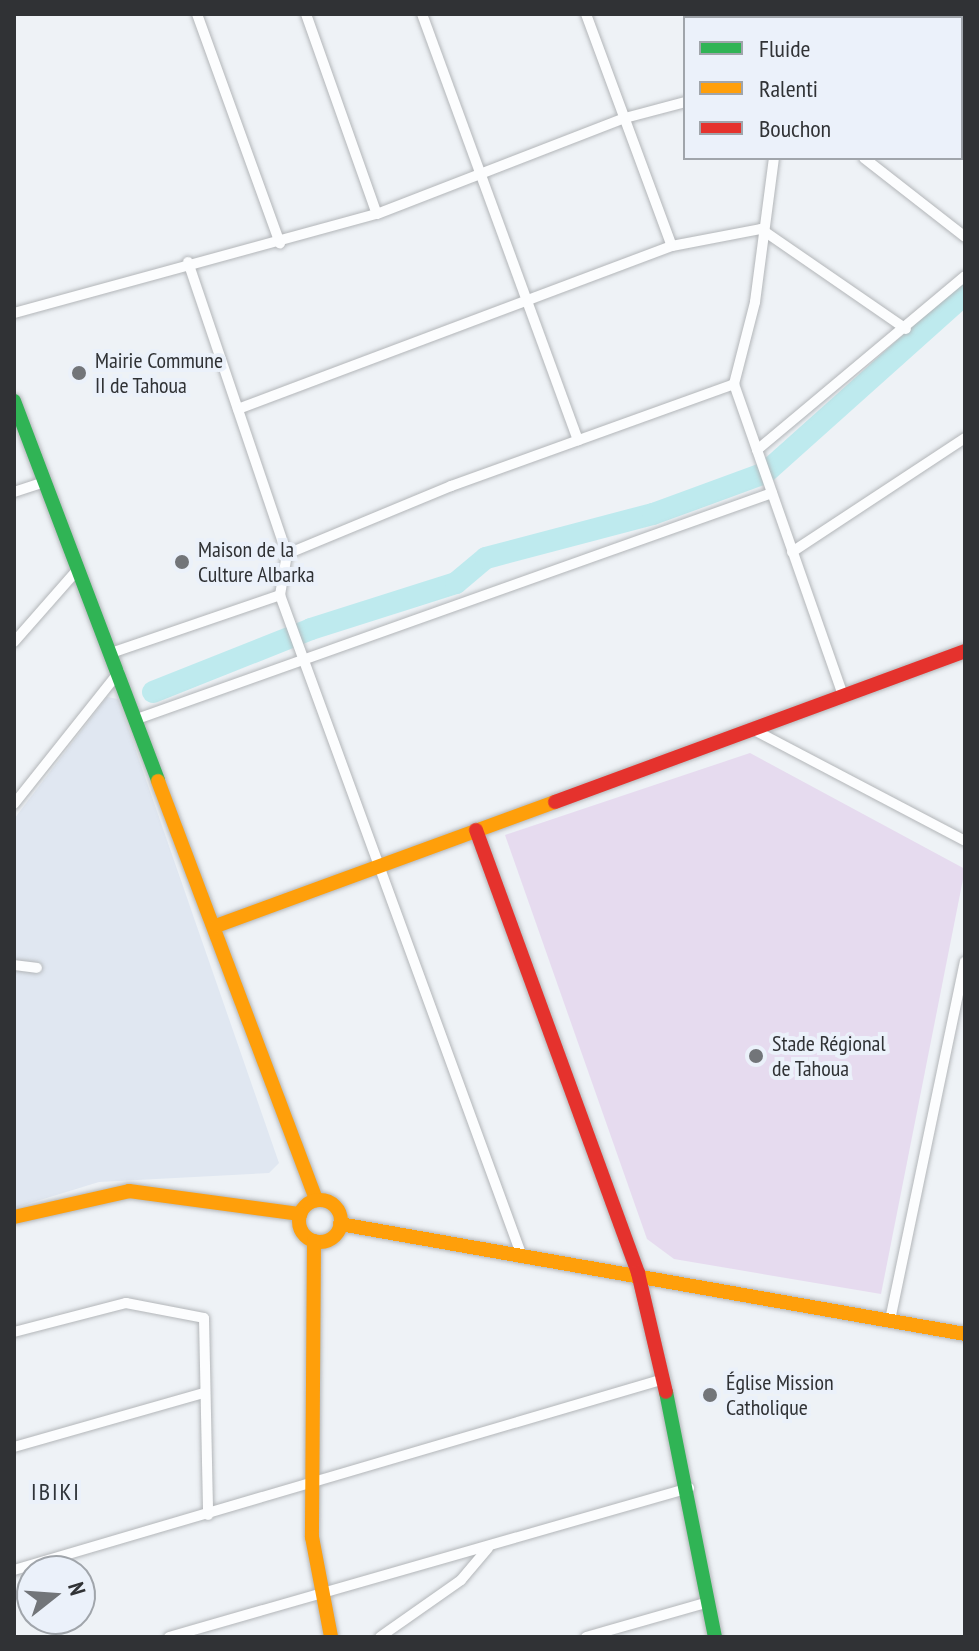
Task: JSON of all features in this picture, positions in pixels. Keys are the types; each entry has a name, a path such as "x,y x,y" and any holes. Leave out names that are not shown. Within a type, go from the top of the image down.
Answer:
{"street":[{"path":"197,14 280,243"},
{"path":"306,14 377,214"},
{"path":"422,14 578,440"},
{"path":"586,14 672,246"},
{"path":"14,313 188,262 280,243 377,214 481,177 625,118 683,103"},
{"path":"774,160 761,229 755,302 734,384 843,696"},
{"path":"867,160 965,237"},
{"path":"238,409 527,305 672,246 761,229 906,329"},
{"path":"188,262 287,554 280,595 382,865 520,1251"},
{"path":"757,450 906,329 965,276"},
{"path":"287,554 578,440 734,384"},
{"path":"14,401 216,926 316,1200"},
{"path":"792,552 965,438"},
{"path":"14,492 45,482"},
{"path":"137,719 772,493"},
{"path":"14,642 79,568"},
{"path":"111,653 280,595"},
{"path":"216,926 965,651"},
{"path":"14,804 119,672"},
{"path":"752,729 965,841"},
{"path":"476,830 638,1273 689,1488 715,1637"},
{"path":"890,1320 965,962"},
{"path":"14,965 37,968"},
{"path":"14,1217 129,1191 300,1214"},
{"path":"316,1200 300,1214 300,1227 314,1241 313,1485 319,1596 331,1637"},
{"path":"316,1200 334,1206 340,1224"},
{"path":"340,1224 520,1251 965,1334"},
{"path":"314,1241 328,1240 340,1224"},
{"path":"14,1332 126,1303 197,1312 204,1318 208,1515"},
{"path":"14,1570 313,1485 664,1379"},
{"path":"14,1447 204,1393"},
{"path":"169,1637 689,1488"},
{"path":"380,1637 461,1580 489,1546"},
{"path":"586,1637 709,1602"}],"shaded area":[{"path":"107,697 118,699 279,1163 269,1173 99,1182 14,1208 14,819"},
{"name":"Stade Régional de Tahoua","path":"750,753 965,869 881,1294 674,1259 647,1239 505,835"}],"waterway":[{"path":"153,692 311,629 456,583 486,558 653,514 765,473 965,294"}],"traffic: fast":[{"path":"14,401 158,781"},
{"path":"666,1392 715,1637"}],"traffic: slow":[{"path":"158,781 316,1200"},
{"path":"216,926 555,802"},
{"path":"14,1217 129,1191 300,1214"},
{"path":"320,1200 335,1206 341,1221 335,1236 320,1242 305,1236 299,1221 305,1206 320,1200"},
{"path":"340,1224 965,1334"},
{"path":"314,1241 312,1537 331,1637"}],"traffic: jam":[{"path":"555,802 965,651"},
{"path":"476,830 638,1273 666,1392"}],"place":[{"name":"Mairie Commune II de Tahoua","path":"79,373"},
{"name":"Maison de la Culture Albarka","path":"182,562"},
{"name":"Stade Régional de Tahoua","path":"756,1056"},
{"name":"Église Mission Catholique","path":"710,1395"}],"district":[{"name":"IBIKI","path":"56,1492"}]}
